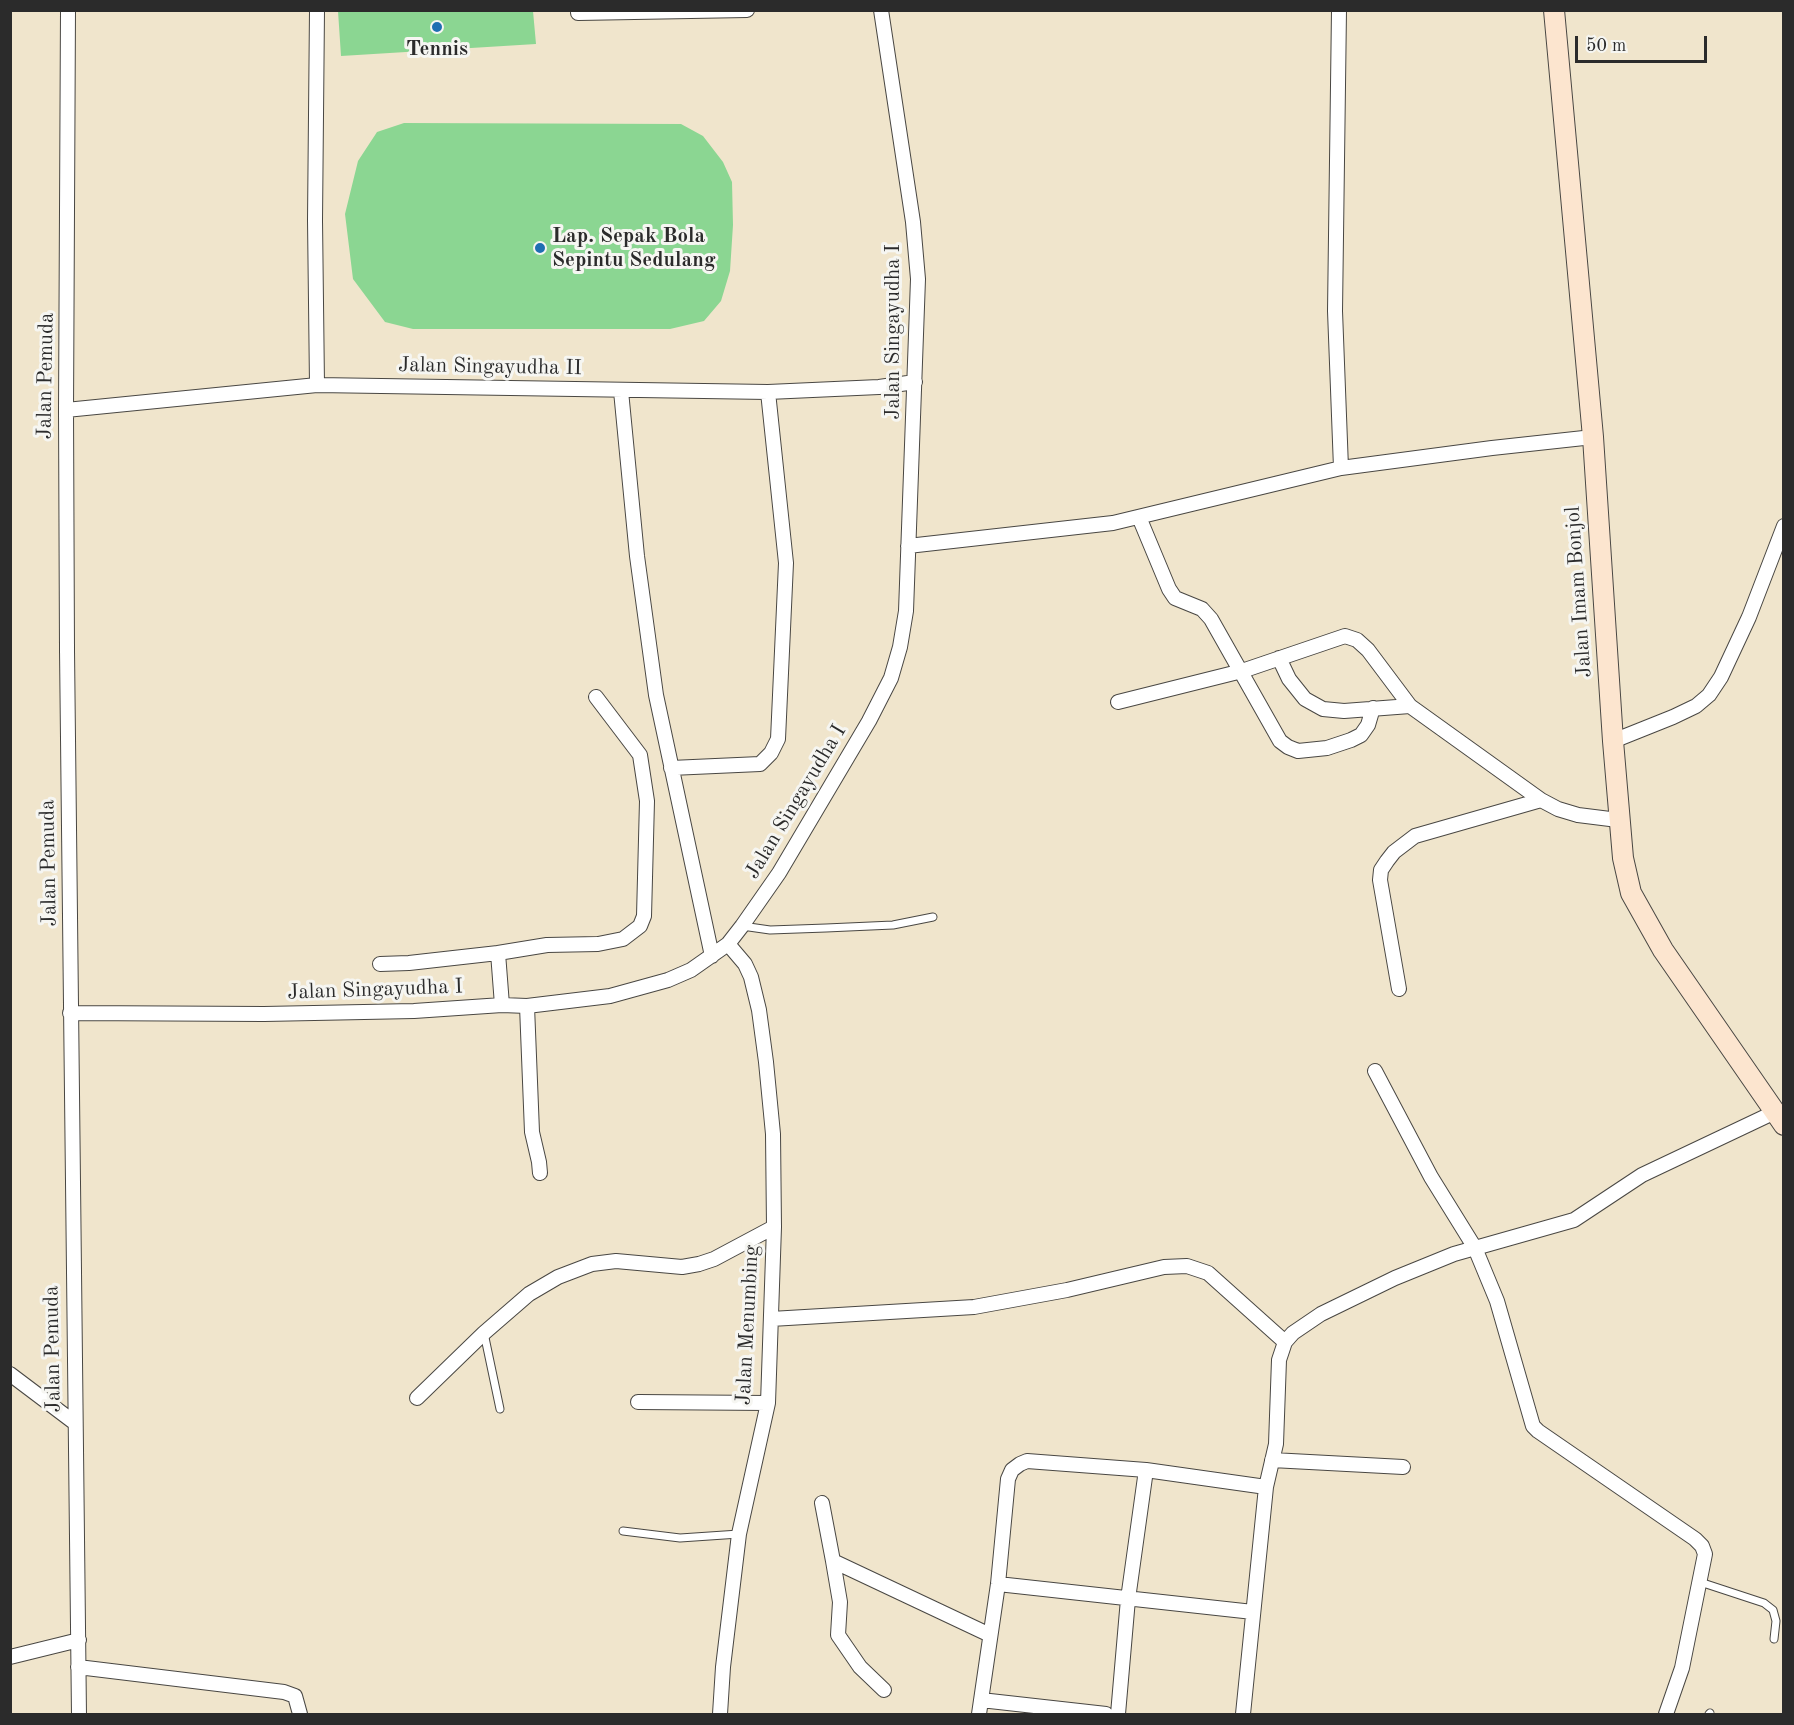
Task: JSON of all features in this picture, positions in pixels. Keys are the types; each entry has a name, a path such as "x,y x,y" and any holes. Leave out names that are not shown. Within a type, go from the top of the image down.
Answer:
{"main road":[{"name":"Jalan Imam Bonjol","path":"1554,10 1593,437 1618,820 1623,858 1631,893 1663,950 1779,1119"}],"street":[{"name":"Jalan Pemuda","path":"68,10 66,410 70,1013 80,1714"},
{"path":"317,10 315,209 317,385"},
{"path":"578,13 747,10"},
{"name":"Jalan Singayudha I","path":"70,1013 402,1012 502,1005 527,1006 610,996 668,980 691,970 728,944 779,873 869,721 891,678 900,647 906,611 918,279 917,256 881,10"},
{"path":"1339,10 1335,311 1341,468"},
{"name":"Jalan Singayudha II","path":"66,410 317,385 768,392 879,387 915,382"},
{"path":"621,391 639,567 656,695 712,956"},
{"path":"671,768 760,764 771,753 778,739 786,562 768,392"},
{"path":"908,546 1113,523 1341,468 1593,437"},
{"path":"1139,517 1169,590 1175,598 1202,609 1211,619 1280,741 1298,751 1327,748 1361,735 1368,725 1373,708"},
{"path":"1613,741 1696,706 1709,695 1721,677 1749,617 1784,526"},
{"path":"1118,702 1242,671 1345,636 1357,640 1368,650 1410,706 1541,800 1558,809 1578,815 1618,820"},
{"path":"1278,658 1289,679 1305,699 1323,710 1344,711 1410,706"},
{"path":"380,964 498,953 547,945 598,944 623,939 640,927 644,916 647,801 640,755 596,697"},
{"path":"1399,989 1380,880 1381,870 1387,861 1394,852 1414,836 1541,800"},
{"name":"Jalan Menumbing","path":"720,1714 723,1666 739,1534 768,1403 774,1227 773,1134 759,1010 751,977 745,964 728,944"},
{"path":"498,953 502,1005"},
{"path":"527,1006 532,1132 540,1173"},
{"path":"1375,1071 1431,1177 1475,1248 1497,1301 1533,1426 1702,1546 1705,1554 1682,1668 1666,1714"},
{"path":"1243,1714 1266,1487 1276,1444 1279,1360 1285,1342 1293,1333 1342,1304 1395,1278 1454,1254 1574,1220 1642,1175 1779,1119"},
{"path":"417,1398 484,1333 529,1294 558,1277 592,1264 616,1261 656,1266 691,1265 714,1259 774,1227"},
{"path":"771,1319 974,1307 1067,1290 1164,1267 1187,1266 1208,1273 1285,1342"},
{"path":"10,1374 75,1423"},
{"path":"638,1402 768,1403"},
{"path":"1272,1460 1404,1467"},
{"path":"979,1714 998,1584 1008,1479 1012,1470 1026,1461 1146,1470 1266,1487"},
{"path":"1118,1714 1128,1599 1146,1470"},
{"path":"822,1503 840,1602 838,1635 860,1667 884,1690"},
{"path":"833,1561 990,1635"},
{"path":"998,1584 1253,1612"},
{"path":"10,1657 79,1640"},
{"path":"78,1667 284,1692 295,1696 300,1714"},
{"path":"981,1700 1106,1714"}],"lane":[{"path":"742,926 770,930 893,925 933,917"},
{"path":"484,1333 500,1409"},
{"path":"623,1532 680,1538 739,1534"},
{"path":"1700,1582 1764,1603 1773,1610 1776,1621 1774,1639"}],"green space":[{"name":"Tennis","path":"338,11 533,11 536,44 341,56"},
{"name":"Lap. Sepak Bola Sepintu Sedulang","path":"404,123 681,124 703,136 723,162 732,182 733,225 730,271 721,301 704,321 670,329 413,329 385,322 353,279 345,214 358,161 377,132"}],"place":[{"name":"Tennis","path":"437,27"},
{"name":"Lap. Sepak Bola Sepintu Sedulang","path":"540,248"}]}
